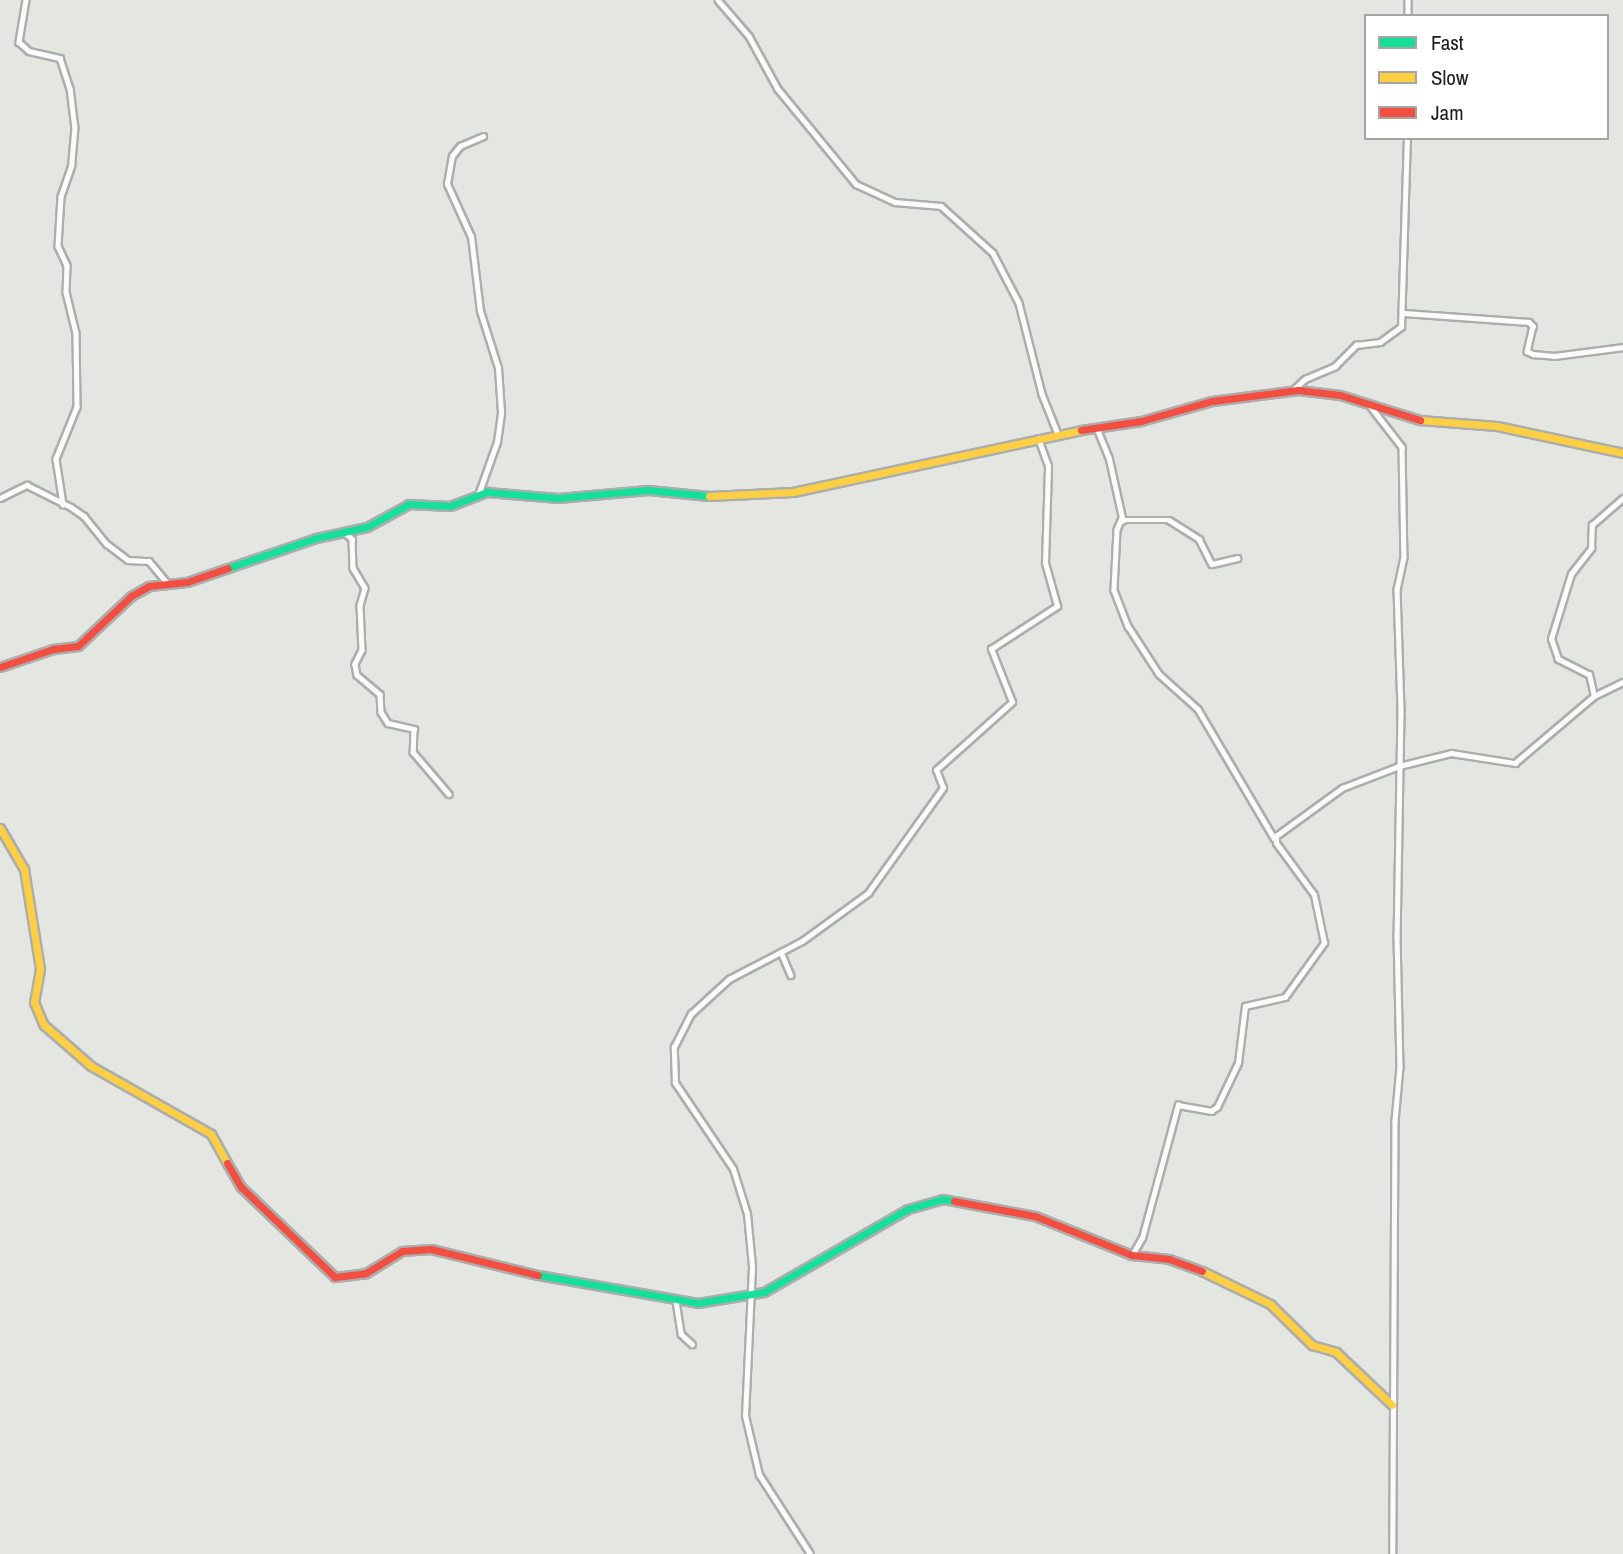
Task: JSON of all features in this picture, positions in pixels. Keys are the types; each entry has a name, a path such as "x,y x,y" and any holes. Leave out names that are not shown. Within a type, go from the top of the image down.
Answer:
{"street":[{"path":"26,0 19,42 29,51 60,58 71,89 75,127 72,165 61,197 58,248 67,265 65,289 76,333 77,407 56,459 64,504"},
{"path":"718,0 749,36 778,89 856,184 895,202 941,206 993,253 1019,303 1042,394 1058,434"},
{"path":"477,496 497,442 501,412 498,368 480,311 471,237 447,184 452,156 460,146 483,136"},
{"path":"1291,391 1305,379 1342,361 1356,345 1396,335 1404,313 1407,140"},
{"path":"1404,313 1529,322 1533,326 1527,351 1533,354 1554,356 1623,348"},
{"path":"0,667 53,649 78,646 131,597 149,586 169,585 371,525 409,504 450,506 498,492 558,498 648,490 693,497 793,492 1058,434 1141,422 1223,399 1291,391 1340,395 1371,407 1432,424 1497,426 1623,453"},
{"path":"1371,407 1390,425 1402,447 1404,557 1397,589 1399,766 1393,1554"},
{"path":"1097,428 1111,465 1122,518 1117,530 1114,590 1126,622 1153,667 1198,709 1274,838 1311,889 1323,924 1324,943 1284,997 1245,1006 1238,1063 1216,1108 1178,1104 1142,1238 1132,1255"},
{"path":"810,1554 760,1477 745,1416 752,1259 742,1194 731,1166 676,1085 673,1050 691,1014 705,998 729,979 817,932 872,890 943,788 936,770 1012,702 991,649 1057,606 1045,563 1048,466 1038,439"},
{"path":"0,498 27,485 64,504 84,516 102,540 128,560 149,561 169,585"},
{"path":"1594,696 1588,675 1558,659 1551,639 1571,574 1591,548 1592,525 1623,498"},
{"path":"1122,518 1172,522 1201,540 1212,564 1237,558"},
{"path":"344,531 352,539 353,568 365,588 360,604 362,650 355,664 357,675 380,694 381,712 388,723 414,729 413,752 449,794"},
{"path":"1274,838 1336,791 1399,766 1451,753 1516,763 1594,696 1623,682"},
{"path":"0,828 24,869 40,969 34,1002 44,1025 91,1066 211,1134 241,1187 333,1276 366,1272 404,1250 431,1249 474,1256 499,1268 698,1304 749,1296 805,1272 908,1209 936,1199 1035,1216 1132,1255 1181,1262 1270,1304 1300,1337 1320,1349 1336,1352 1393,1401"},
{"path":"781,952 791,975"},
{"path":"676,1301 681,1334 692,1344"}],"traffic: fast":[{"path":"228,568 316,538 367,527 409,504 450,506 487,492 558,498 648,490 709,496"},
{"path":"538,1275 698,1303 764,1292 908,1209 942,1199 954,1201"}],"traffic: slow":[{"path":"1420,420 1497,426 1623,453"},
{"path":"709,496 793,492 1081,430"},
{"path":"0,828 24,869 40,969 34,1002 44,1025 91,1066 211,1134 227,1163"},
{"path":"1202,1271 1270,1304 1312,1345 1336,1352 1392,1405"}],"traffic: jam":[{"path":"1081,430 1141,421 1212,401 1298,390 1340,395 1420,420"},
{"path":"0,667 53,649 78,646 131,596 149,586 187,582 228,568"},
{"path":"227,1163 241,1187 335,1277 366,1273 402,1251 431,1249 538,1275"},
{"path":"954,1201 1035,1216 1132,1255 1169,1259 1202,1271"}]}
